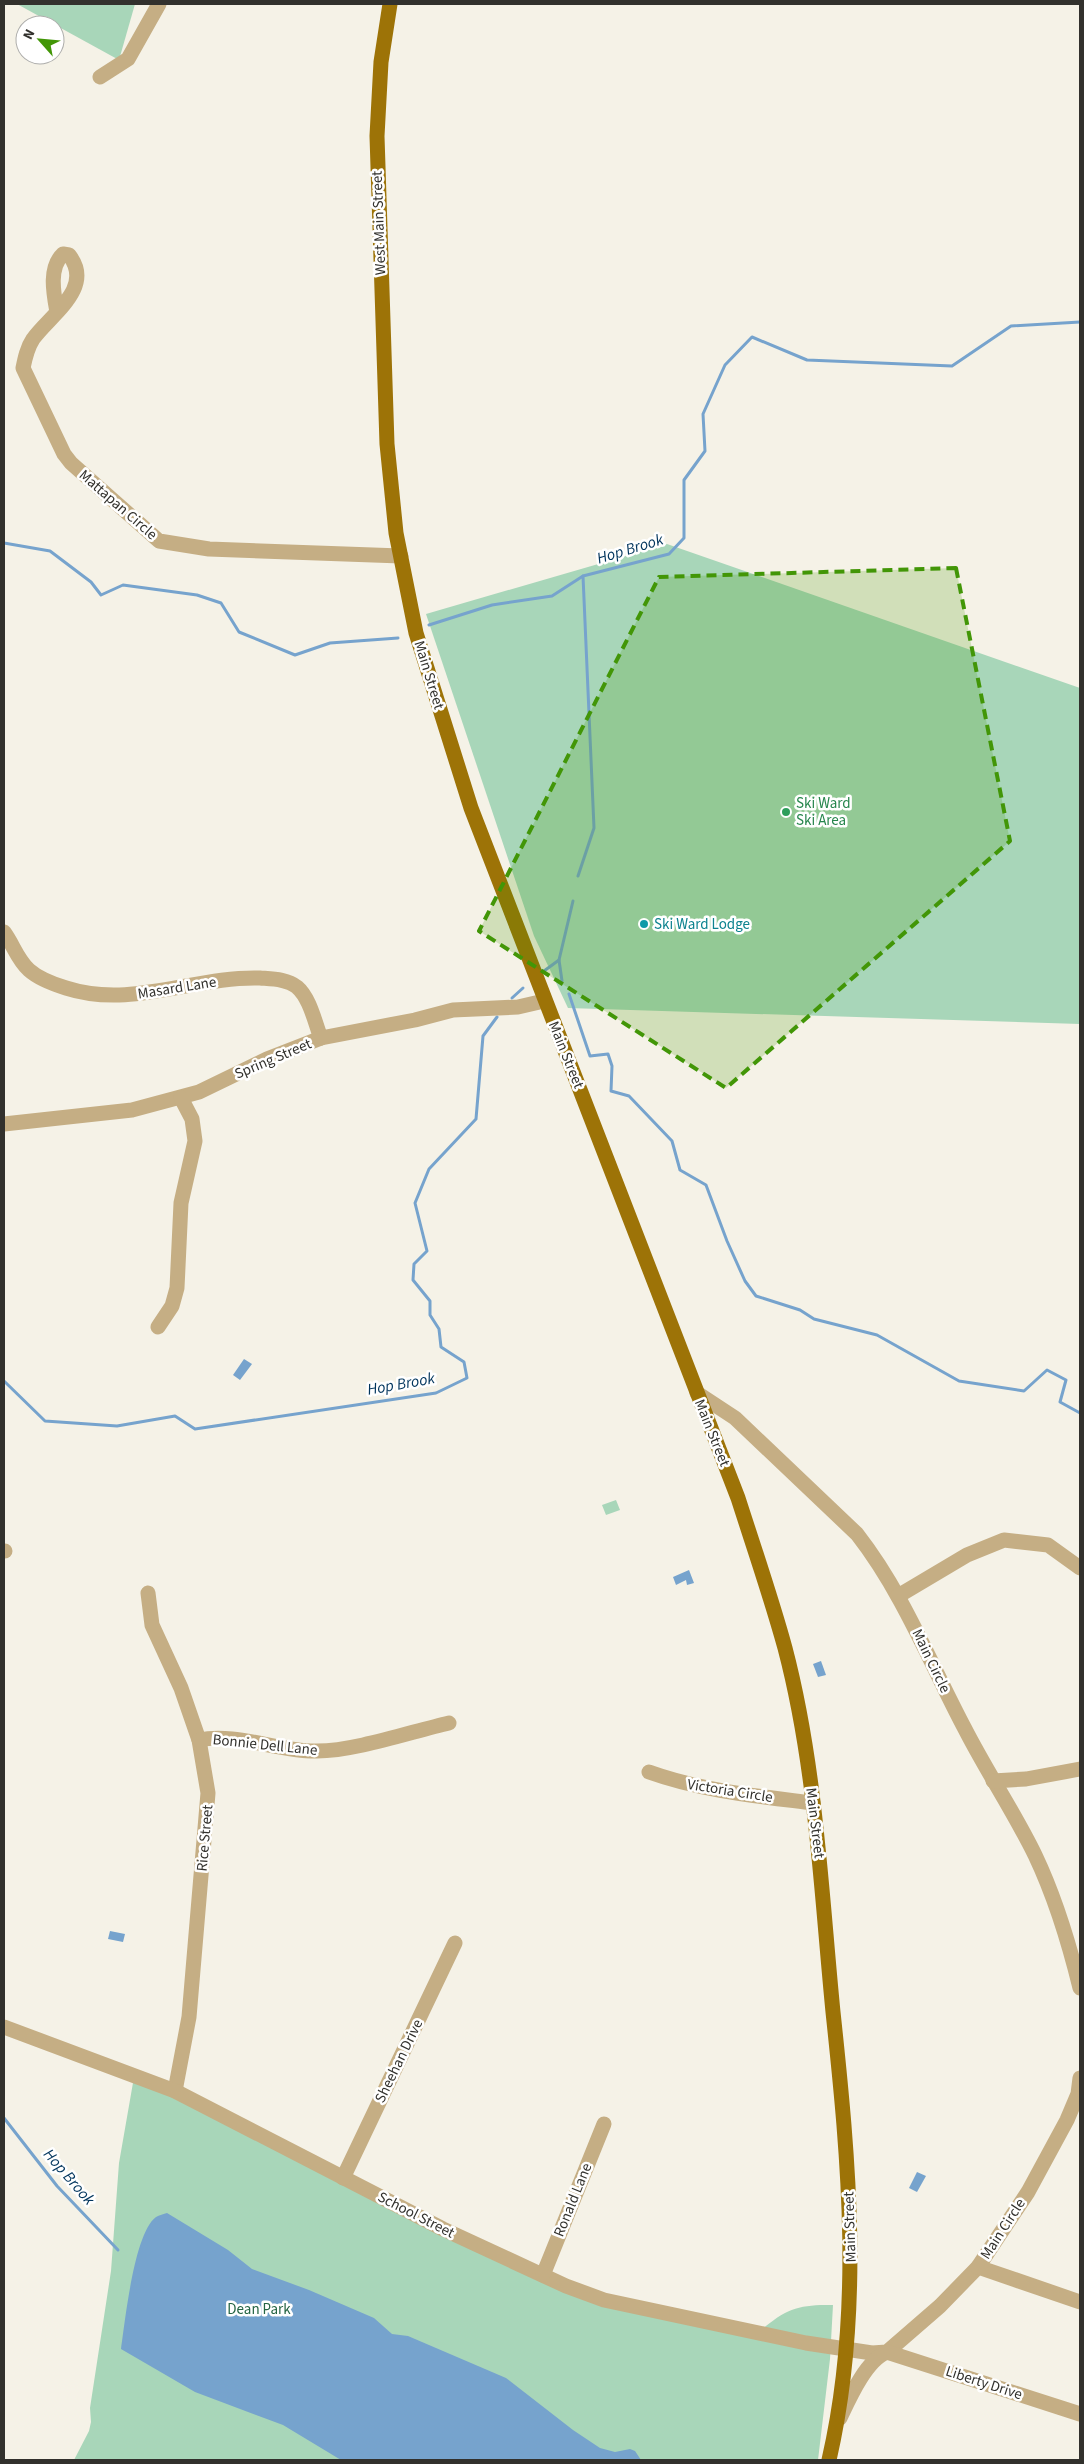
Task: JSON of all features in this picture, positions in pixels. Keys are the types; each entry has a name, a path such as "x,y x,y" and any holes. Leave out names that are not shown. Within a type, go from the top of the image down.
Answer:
{"main road":[{"name":"West Main Street","path":"387,444 377,127 381,62 390,4"},
{"name":"Main Street","path":"387,444 396,532 416,632 447,736 471,808 544,1001 738,1498 759,1557 785,1648 813,1802 824,1899 845,2131 851,2241 850,2312 842,2400 830,2460"}],"street":[{"path":"100,77 128,59 159,4"},
{"name":"Mattapan Circle","path":"57,312 32,340 23,368 64,454 71,464 159,541 209,549 401,556"},
{"name":"Masard Lane","path":"4,932 8,951 29,970 51,984 86,995 125,996 207,982 251,978 287,981 304,996 321,1038"},
{"name":"Spring Street","path":"4,1124 132,1110 199,1092 268,1058 321,1038 415,1020 453,1010 518,1007 544,1001"},
{"path":"158,1327 172,1306 176,1288 181,1203 194,1141 192,1119 181,1098"},
{"name":"Main Circle","path":"697,1393 735,1418 857,1534 898,1596 993,1781 1034,1854 1075,1949 1080,1988"},
{"path":"898,1596 967,1556 1004,1540 1048,1545 1080,1568"},
{"name":"Rice Street","path":"148,1593 152,1625 181,1688 199,1740 207,1779 208,1808 189,2017 174,2091"},
{"name":"Bonnie Dell Lane","path":"199,1740 213,1738 306,1751 328,1751 449,1723"},
{"path":"993,1781 1026,1779 1080,1769"},
{"name":"Victoria Circle","path":"649,1772 677,1782 715,1791 813,1802"},
{"name":"Sheehan Drive","path":"343,2178 455,1943"},
{"name":"School Street","path":"4,2027 174,2091 443,2229 543,2275 604,2300 806,2343 846,2348"},
{"name":"Main Circle","path":"837,2426 862,2377 880,2355 887,2352 940,2306 978,2267 1026,2196 1073,2119 1080,2078"},
{"name":"Ronald Lane","path":"543,2275 604,2124"},
{"path":"978,2267 1080,2302"},
{"path":"846,2348 872,2353 887,2352"},
{"name":"Liberty Drive","path":"887,2352 1080,2414"}],"highlighted area":[{"path":"956,568 1010,841 726,1088 479,931 659,577"}],"green space":[{"path":"17,4 135,4 119,60 65,30 65,15 37,15"},
{"name":"Ski Ward Ski Area","path":"667,544 1080,688 1080,1024 568,1008 534,936 426,614"},
{"path":"616,1500 620,1510 606,1515 602,1505"},
{"name":"Dean Park","path":"134,2077 562,2288 759,2332 777,2318 793,2310 802,2307 833,2305 830,2359 818,2460 74,2460 89,2431 91,2422 90,2408 111,2271 119,2163"}],"water":[{"path":"244,1359 252,1364 240,1380 233,1375"},
{"path":"689,1570 694,1583 687,1585 686,1580 676,1585 673,1577"},
{"path":"821,1661 826,1675 818,1677 813,1664"},
{"path":"110,1931 125,1934 123,1942 108,1939"},
{"path":"917,2172 926,2176 917,2192 909,2188"},
{"path":"167,2213 228,2250 252,2269 309,2290 374,2318 392,2334 408,2336 506,2378 573,2430 600,2448 615,2452 630,2449 635,2451 641,2460 341,2460 283,2425 195,2392 121,2349 132,2279 142,2241 148,2226 156,2217"}],"waterway":[{"name":"Hop Brook","path":"578,876 594,828 583,576 669,554 684,538 684,480 705,451 703,414 725,365 752,337 807,360 952,366 1011,326 1080,322"},
{"path":"4,543 50,551 91,582 101,595 123,585 197,595 221,603 239,632 295,655 330,643 398,638"},
{"path":"429,625 492,605 552,596 583,576"},
{"name":"Hop Brook","path":"544,971 559,960 573,901"},
{"path":"559,960 562,981"},
{"name":"Hop Brook","path":"512,998 523,988"},
{"path":"569,994 590,1056 608,1054 612,1066 611,1091 629,1096 672,1141 680,1170 706,1185 727,1241 745,1281 756,1296 800,1310 814,1319 877,1335 959,1381 1024,1391 1047,1370 1066,1380 1060,1402 1080,1413"},
{"name":"Hop Brook","path":"4,1381 45,1421 117,1426 175,1416 195,1429 436,1393 467,1378 464,1362 441,1347 439,1329 430,1315 430,1301 413,1280 414,1264 427,1251 415,1203 429,1169 476,1119 483,1036 497,1017"},
{"name":"Hop Brook","path":"4,2118 57,2186 118,2250"}],"place":[{"name":"Ski Ward Ski Area","path":"786,812"},
{"name":"Ski Ward Lodge","path":"644,924"}]}
